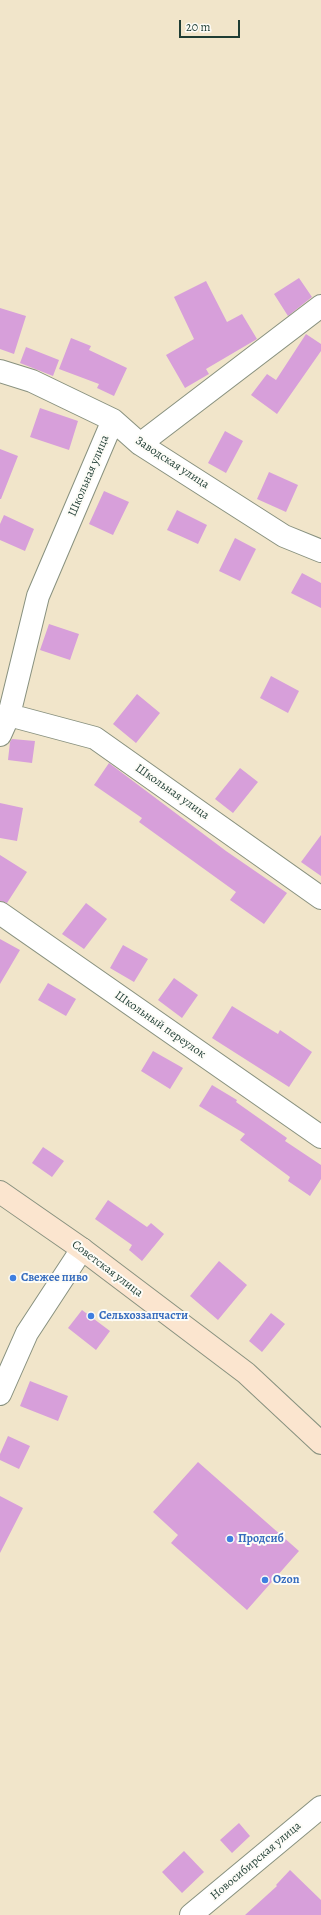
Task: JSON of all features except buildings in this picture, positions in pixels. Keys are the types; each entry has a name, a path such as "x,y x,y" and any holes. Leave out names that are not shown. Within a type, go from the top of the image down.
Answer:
{"main road":[{"name":"Советская улица","path":"0,1192 82,1249 246,1373 321,1443"}],"street":[{"path":"140,444 321,306"},
{"name":"Заводская улица","path":"0,371 32,381 113,420 140,444 284,536 321,551"},
{"name":"Школьная улица","path":"0,735 9,715 38,596 113,420"},
{"name":"Школьная улица","path":"9,715 95,738 321,898"},
{"name":"Школьный переулок","path":"0,913 321,1137"},
{"path":"0,1394 27,1333 82,1249"},
{"name":"Новосибирская улица","path":"191,1915 321,1807"}],"place":[{"name":"Свежее пиво","path":"13,1278"},
{"name":"Сельхоззапчасти","path":"91,1316"},
{"name":"Продсиб","path":"230,1539"},
{"name":"Ozon","path":"265,1580"}]}
